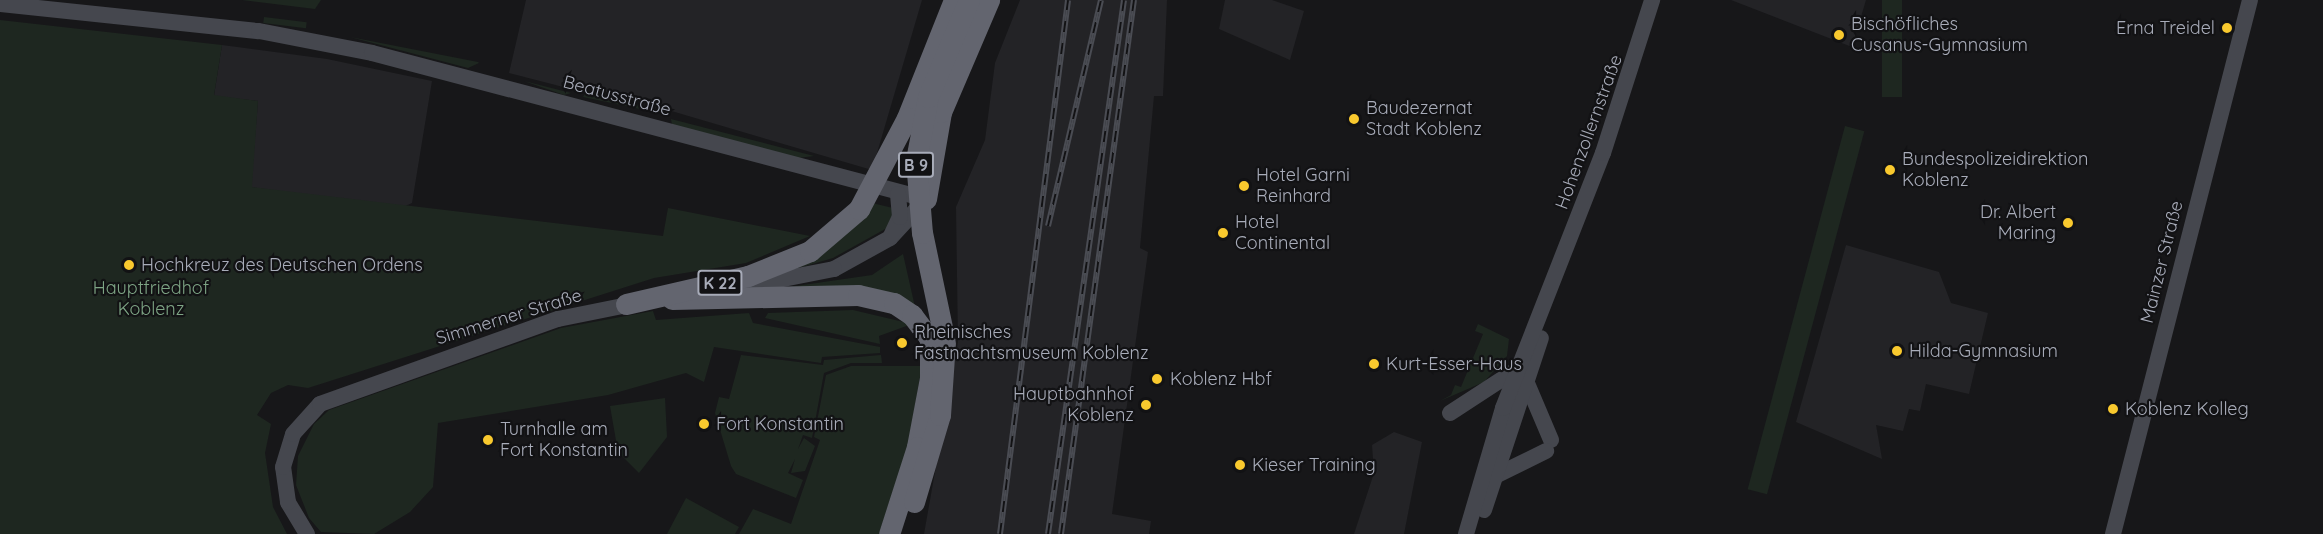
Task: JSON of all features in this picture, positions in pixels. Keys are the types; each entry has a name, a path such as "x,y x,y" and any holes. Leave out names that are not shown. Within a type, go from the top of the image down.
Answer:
{"highway":[{"name":"B 9","path":"888,534 926,406 930,339 903,204 907,118 954,0"},
{"name":"B 9","path":"904,534 930,454 945,380 944,337 917,199 919,133 937,70 969,0"},
{"name":"B 9","path":"926,199 931,162 951,80 989,0"},
{"name":"K 22","path":"626,304 748,276 810,251 859,209 907,118"},
{"path":"672,299 839,296 894,303 912,315 930,339"}],"street":[{"name":"Hohenzollernstraße","path":"1466,534 1647,30 1652,0"},
{"name":"Mainzer Straße","path":"2113,534 2250,0"},
{"name":"Beatusstraße","path":"0,4 222,30 259,30 494,83 898,194 926,199"},
{"path":"890,238 900,217 898,194"},
{"name":"Simmerner Straße","path":"307,534 288,502 283,467 293,434 320,404 558,319 626,304 763,284 834,269 890,238 926,199"},
{"name":"Hohenzollernstraße","path":"1476,534 1495,476 1522,375"},
{"path":"1450,413 1522,375 1549,445 1495,476"}],"shaded area":[{"path":"526,0 922,0 872,170 573,82 571,89 509,73"},
{"path":"1020,0 1167,0 1163,96 1154,96 1140,248 1148,252 1112,514 1151,521 1149,534 924,534 958,342 956,207 985,140 995,63"},
{"path":"1225,0 1272,0 1304,11 1290,60 1219,29"},
{"name":"Bischöfliches Cusanus-Gymnasium","path":"1731,0 1866,0 1852,47"},
{"path":"222,45 327,59 432,81 412,203 401,208 251,187 258,101 214,96"},
{"name":"Hilda-Gymnasium","path":"1846,245 1939,272 1951,303 1988,313 1969,394 1926,384 1920,411 1909,409 1903,431 1876,425 1882,459 1796,422"},
{"path":"1394,432 1422,442 1404,534 1354,534 1374,473 1372,445"}],"green space":[{"path":"242,0 321,0 315,9"},
{"path":"1882,0 1902,0 1902,97 1882,97"},
{"path":"264,17 307,22 306,28 263,23"},
{"name":"Hauptfriedhof Koblenz","path":"0,20 222,45 214,95 258,101 252,187 663,236 668,208 810,236 746,263 654,278 308,388 288,385 271,393 257,415 271,424 265,453 273,507 287,534 0,534"},
{"path":"350,37 478,62 479,63 468,68"},
{"path":"524,81 571,93 564,95"},
{"path":"586,92 663,112 664,114 583,97"},
{"path":"671,119 814,156 798,158 672,125"},
{"path":"1845,126 1864,131 1767,494 1748,489"},
{"path":"872,203 893,208 894,218 887,228 833,258 792,270"},
{"path":"903,254 915,307 789,287 872,275"},
{"path":"853,310 912,324 879,336 880,344 765,318 768,313"},
{"path":"653,311 656,320 749,313 753,323 880,347 880,353 822,357 821,363 714,347 704,382 686,373 608,395 438,423 433,487 410,512 374,534 321,532 309,518 296,485 298,456 314,424 329,410 561,328"},
{"path":"1478,324 1509,339 1507,356 1484,382 1440,401 1451,395 1455,385 1461,387 1483,334 1475,331"},
{"path":"741,355 823,365 824,360 881,355 882,363 851,363 824,373 812,438 803,435 798,449 804,438 815,446 805,471 791,473 795,459 788,473 803,480 796,498 736,474 731,466 715,413 719,397 729,399"},
{"path":"851,366 922,366 908,445 879,534 739,534 753,509 791,524 820,440 814,437 826,375"},
{"path":"665,398 667,437 639,473 618,452 610,406"},
{"path":"686,498 739,527 735,534 667,534"}],"railway":[{"path":"1000,534 1068,0"},
{"path":"1048,226 1101,0"},
{"path":"1048,534 1124,0"},
{"path":"1061,534 1134,0"}],"place":[{"name":"Erna Treidel","path":"2227,28"},
{"name":"Bischöfliches Cusanus-Gymnasium","path":"1839,35"},
{"name":"Baudezernat Stadt Koblenz","path":"1354,119"},
{"name":"Bundespolizeidirektion Koblenz","path":"1890,170"},
{"name":"Hotel Garni Reinhard","path":"1244,186"},
{"name":"Dr. Albert Maring","path":"2068,223"},
{"name":"Hotel Continental","path":"1223,233"},
{"name":"Hochkreuz des Deutschen Ordens","path":"129,265"},
{"name":"Rheinisches Fastnachtsmuseum Koblenz","path":"902,343"},
{"name":"Hilda-Gymnasium","path":"1897,351"},
{"name":"Kurt-Esser-Haus","path":"1374,364"},
{"name":"Koblenz Hbf","path":"1157,379"},
{"name":"Hauptbahnhof Koblenz","path":"1146,405"},
{"name":"Koblenz Kolleg","path":"2113,409"},
{"name":"Fort Konstantin","path":"704,424"},
{"name":"Turnhalle am Fort Konstantin","path":"488,440"},
{"name":"Kieser Training","path":"1240,465"}]}
